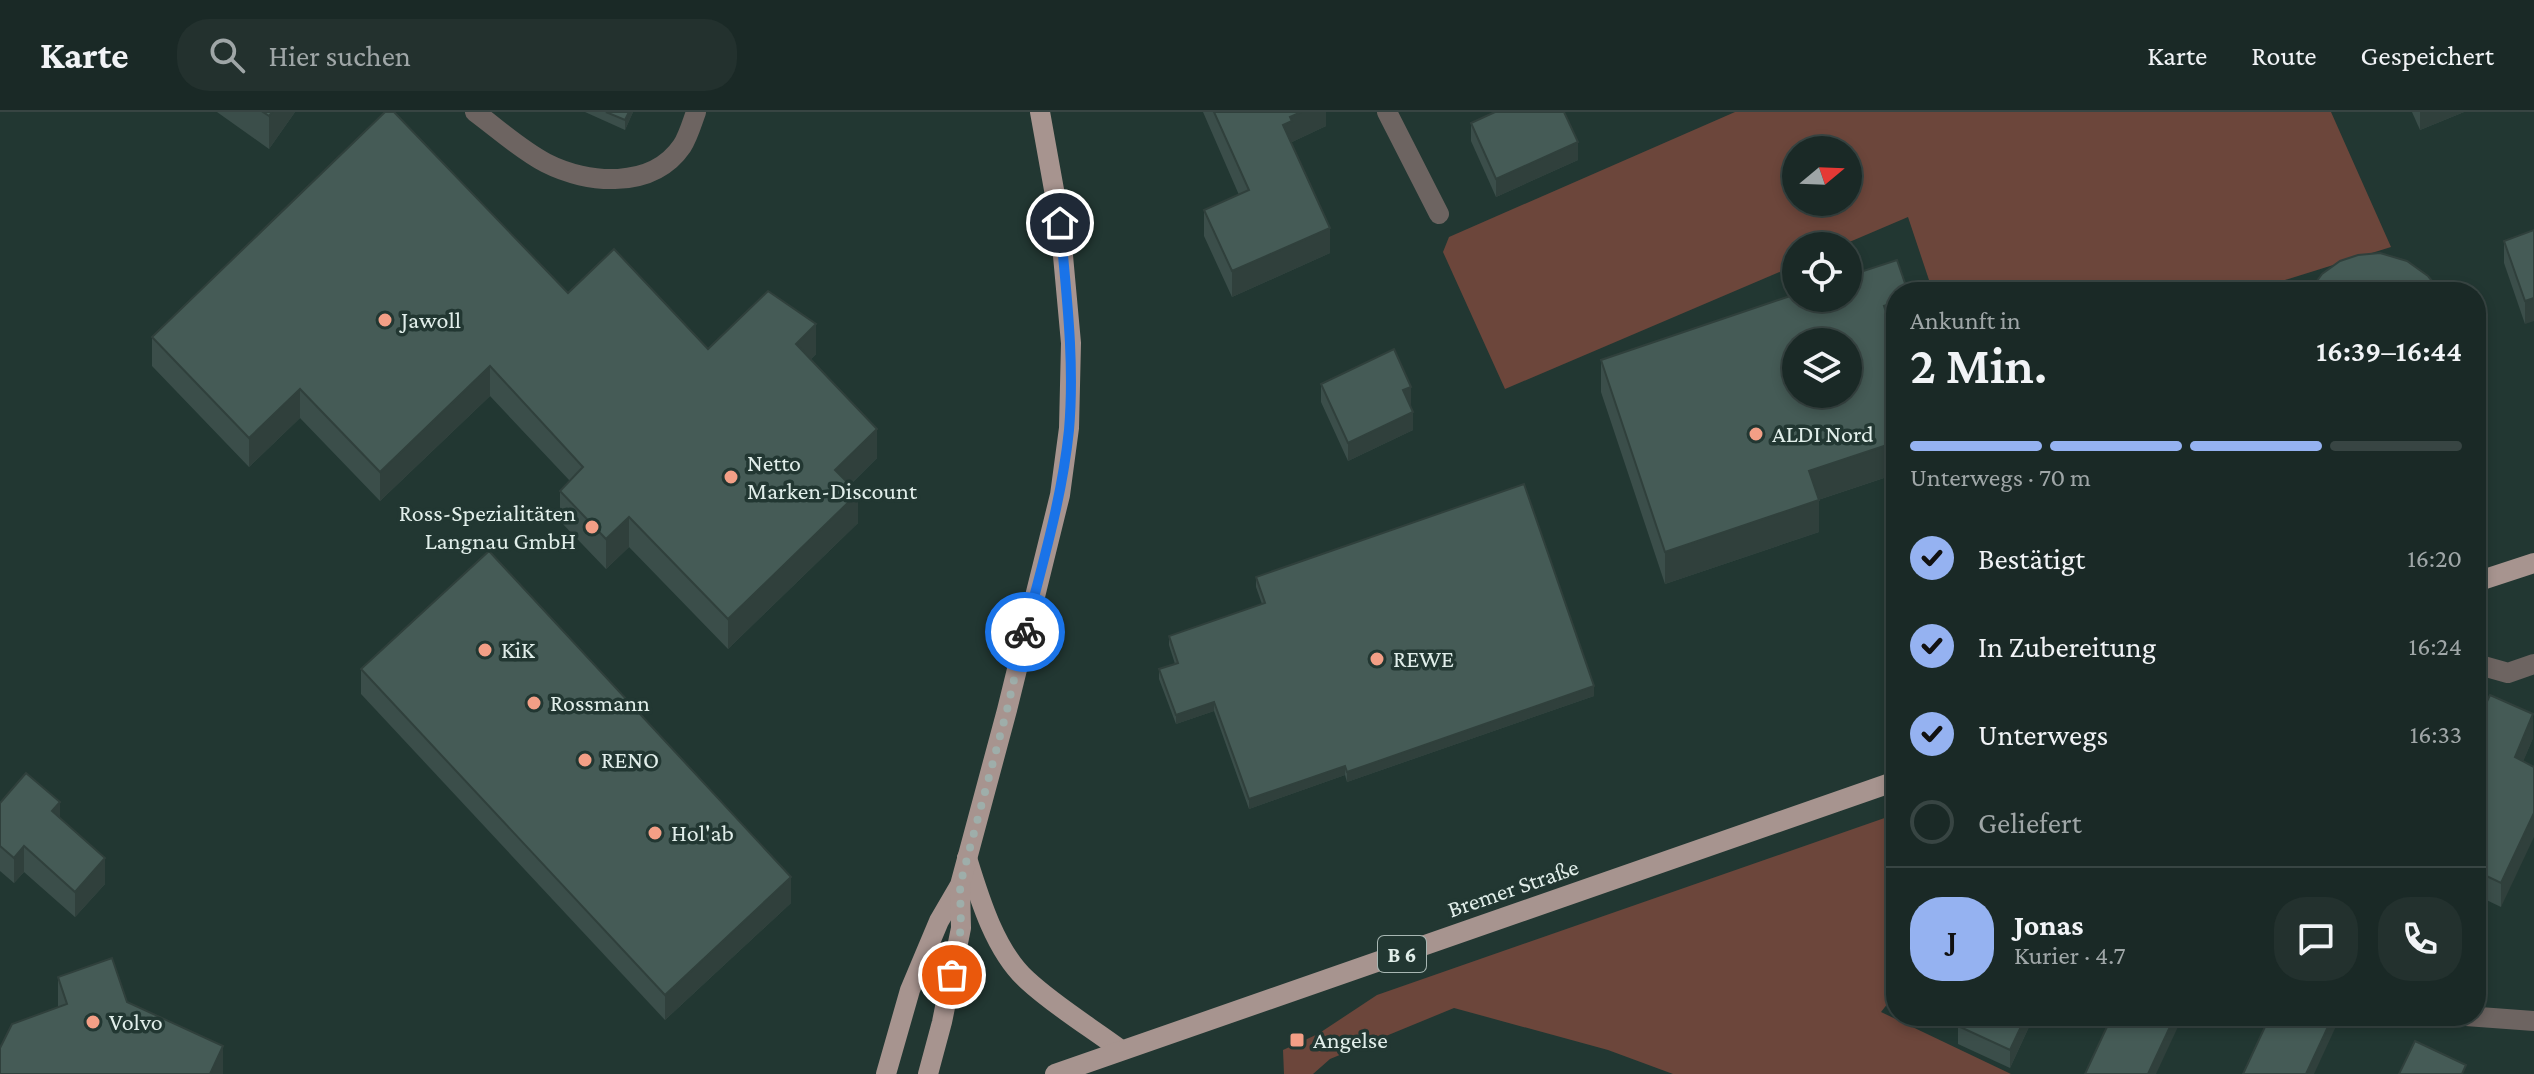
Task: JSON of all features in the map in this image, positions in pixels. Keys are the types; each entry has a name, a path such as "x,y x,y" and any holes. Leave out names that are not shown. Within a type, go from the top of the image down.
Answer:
{"main road":[{"path":"886,1074 910,990 939,921 960,885 1060,495 1069,428 1071,343 1062,238 1040,112"},
{"path":"2486,579 2534,563"},
{"name":"Bremer Straße","path":"1055,1074 1886,785"},
{"path":"967,858 997,939 1025,978 1121,1050"},
{"path":"928,1074 961,928 960,885"}],"street":[{"path":"475,112 547,163 600,180 632,177 661,167 682,146 696,112"},
{"path":"1387,112 1439,214"},
{"path":"2486,667 2508,673 2534,664"},
{"path":"2486,1017 2534,1021"}],"shaded area":[{"path":"1735,112 2331,112 2391,247 2285,282 1930,282 1908,217 1862,237 1862,232 1782,232 1782,271 1505,389 1443,252 1449,237"},
{"path":"1886,817 1886,1006 1881,1012 1886,1014 1886,1026 1910,1026 2011,1074 1673,1074 1608,1050 1454,1008 1330,1059 1313,1074 1284,1074 1283,1050 1318,1034 1377,995"}],"building":[{"path":"385,112 394,112 568,293 614,249 708,349 768,291 816,324 796,344 877,429 835,470 858,493 728,619 629,517 606,539 560,491 583,467 490,366 380,472 300,389 249,438 152,337"},
{"path":"606,112 629,112 625,120"},
{"path":"1214,112 1301,112 1283,125 1330,228 1232,271 1204,210 1249,190"},
{"path":"1495,112 1564,112 1578,142 1496,179 1471,123"},
{"path":"2534,230 2534,298 2525,301 2504,241"},
{"path":"2380,253 2407,261 2433,282 2316,282 2340,261"},
{"name":"ALDI Nord","path":"1897,260 1905,282 1886,282 1886,445 1809,471 1819,500 1665,552 1601,360 1782,299 1782,312 1862,312 1862,271"},
{"path":"1394,349 1411,387 1403,390 1413,412 1348,443 1321,384"},
{"name":"REWE","path":"1524,484 1594,686 1347,772 1345,766 1249,799 1214,702 1176,715 1159,669 1178,663 1169,636 1265,603 1256,577"},
{"path":"489,551 791,877 665,995 361,669"},
{"path":"2490,695 2533,714 2515,757 2534,767 2534,813 2501,883 2486,876 2486,704"},
{"path":"26,773 60,802 52,811 105,858 75,892 24,846 14,858 0,846 0,803"},
{"path":"112,958 127,1002 223,1046 210,1074 0,1074 0,1048 12,1024 67,1004 58,977"},
{"path":"1958,1026 2021,1026 2010,1050"},
{"path":"2107,1026 2170,1026 2148,1074 2085,1074"},
{"path":"2265,1026 2328,1026 2306,1074 2243,1074"},
{"path":"2415,1041 2466,1065 2462,1074 2399,1074"}],"way so far":[{"path":"952,975 961,928 960,885 1025,632"}],"place":[{"name":"Jawoll","path":"385,320"},
{"name":"ALDI Nord","path":"1756,434"},
{"name":"Netto Marken-Discount","path":"731,477"},
{"name":"Ross-Spezialitäten Langnau GmbH","path":"592,527"},
{"name":"KiK","path":"485,650"},
{"name":"REWE","path":"1377,659"},
{"name":"Rossmann","path":"534,703"},
{"name":"RENO","path":"585,760"},
{"name":"Hol'ab","path":"655,833"},
{"name":"Volvo","path":"93,1022"},
{"name":"Angelse","path":"1297,1040"}],"route":[{"path":"1025,632 1060,495 1069,428 1071,343 1060,223"}]}
